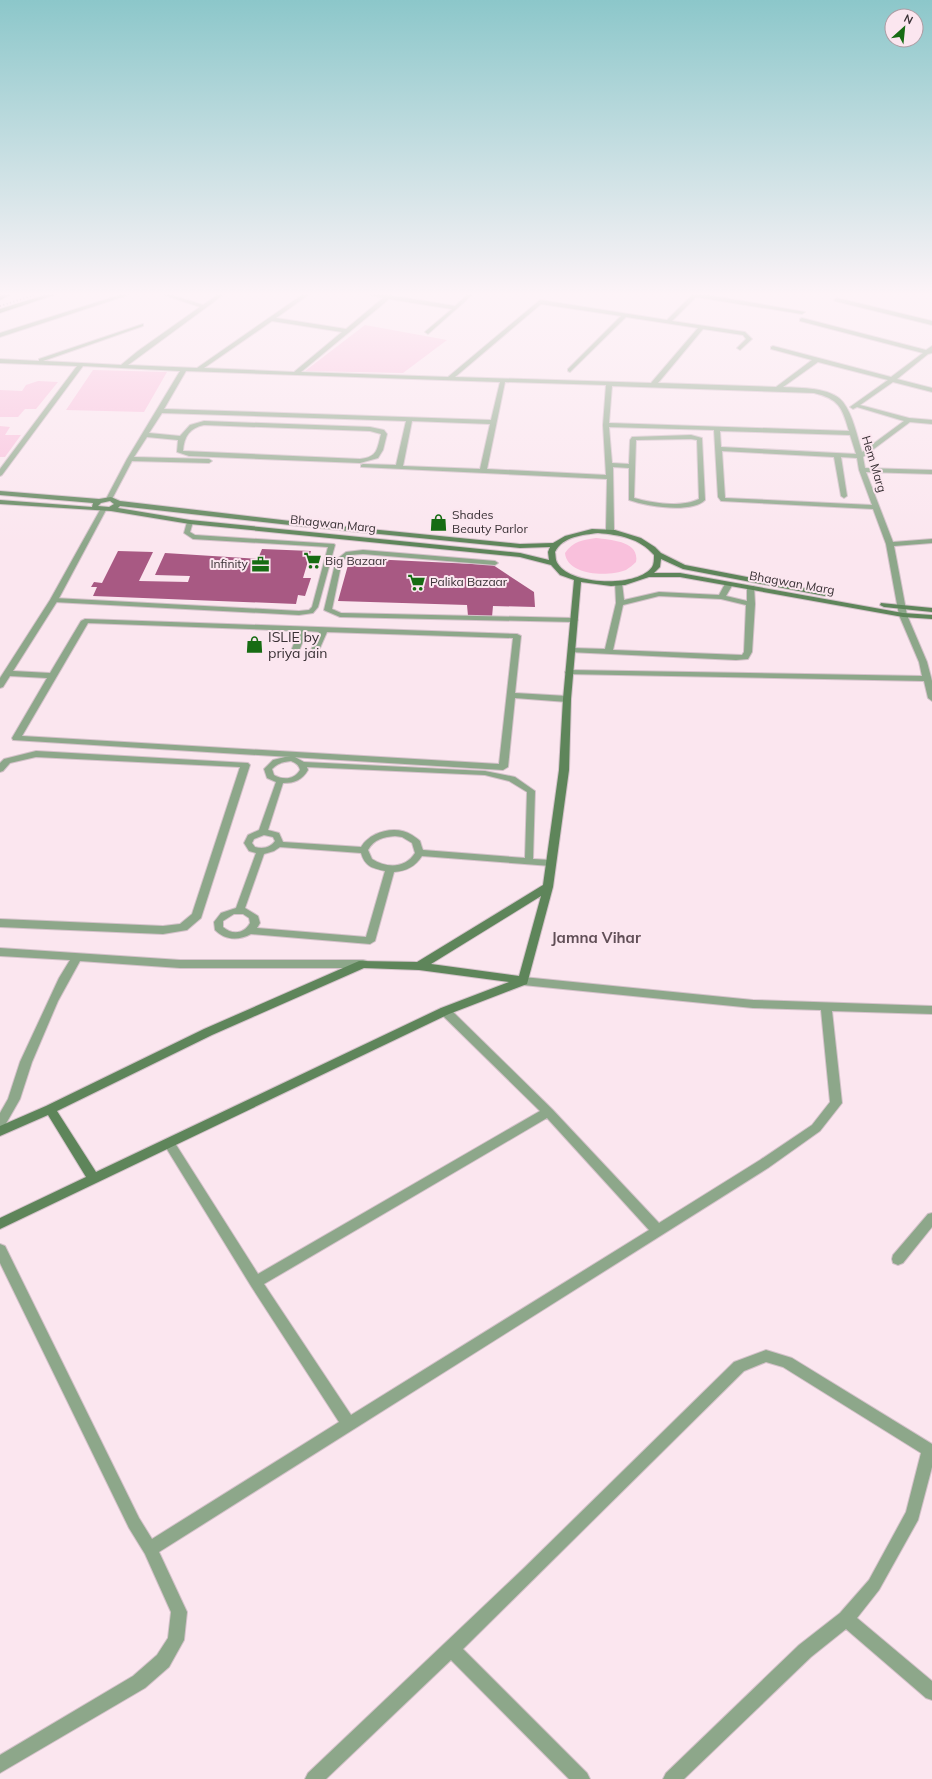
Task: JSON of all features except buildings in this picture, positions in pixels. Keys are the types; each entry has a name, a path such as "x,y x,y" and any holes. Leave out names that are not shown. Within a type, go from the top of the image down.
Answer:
{"street":[{"path":"0,474 72,378"},
{"path":"0,493 99,501 109,499 130,459 178,378"},
{"name":"Hem Marg","path":"419,378 778,388 814,391 829,395 840,402 845,412 860,456 862,470 890,544 902,611 923,662 932,698"},
{"path":"654,385 660,378"},
{"path":"778,388 792,378"},
{"path":"884,378 932,390"},
{"path":"845,412 895,378"},
{"path":"483,471 503,380"},
{"path":"609,383 606,425 610,477 610,531"},
{"path":"855,405 909,420 932,422"},
{"path":"160,411 493,422"},
{"path":"399,468 409,420"},
{"path":"718,449 860,456 909,420"},
{"path":"204,423 370,429 382,431 384,434 376,458 372,461 189,454 180,452 179,450 182,438 192,426 204,423"},
{"path":"606,425 852,433"},
{"path":"717,429 721,497 723,500 876,507"},
{"path":"144,435 182,438"},
{"path":"691,437 700,440 702,500 692,505 641,502 631,499 632,466 634,438 691,437"},
{"path":"837,454 844,496"},
{"path":"130,459 483,471 610,477"},
{"path":"609,465 632,466"},
{"path":"862,470 932,472"},
{"name":"Bhagwan Marg","path":"109,499 118,503 299,524 520,546 554,545 564,538 585,532 610,531 633,536 651,546 658,555 683,567 932,617"},
{"path":"99,501 95,506 104,509 116,506 118,503"},
{"name":"Bhagwan Marg","path":"0,502 104,509 190,522 520,555 553,563 563,573 578,579 599,583 618,583 640,579 648,575 680,575 751,588 902,611 932,610"},
{"path":"0,685 54,600 104,509"},
{"path":"890,544 932,542"},
{"path":"553,563 550,554 554,545"},
{"path":"648,575 656,567 658,555"},
{"path":"523,981 548,887 564,770 567,699 578,579"},
{"path":"608,652 620,603 618,583"},
{"path":"721,597 729,584"},
{"path":"572,650 736,658 745,656 748,652 751,588"},
{"path":"620,603 660,594 721,597 751,604"},
{"path":"85,620 324,629 517,636 503,767 16,738 85,620"},
{"path":"293,656 304,628"},
{"path":"312,657 324,629"},
{"path":"569,672 927,679"},
{"path":"8,673 52,676"},
{"path":"511,694 567,699"},
{"path":"0,769 7,761 36,754 245,765 197,916 183,927 163,930 0,923"},
{"path":"420,966 548,887"},
{"path":"0,952 180,964 363,964 420,966 523,981 753,1004 932,1010"},
{"path":"0,1124 14,1099 26,1062 61,984 76,957"},
{"path":"0,1131 50,1109 208,1032 363,964"},
{"path":"0,1224 445,1011 523,981"},
{"path":"150,1549 764,1164 816,1128 836,1103 826,1006"},
{"path":"445,1011 548,1112 658,1231"},
{"path":"50,1109 94,1179"},
{"path":"256,1282 548,1112"},
{"path":"169,1143 256,1282 349,1425"},
{"path":"898,1258 932,1218"},
{"path":"0,1250 134,1523 150,1549 179,1612 176,1640 163,1661 139,1682 0,1765"},
{"path":"314,1779 452,1649 577,1528 739,1366 766,1356 788,1362 930,1451 913,1514 874,1585 846,1619 805,1651 672,1779"},
{"path":"846,1619 932,1692"},
{"path":"452,1649 580,1779"}],"lane":[{"path":"54,600 299,614 311,612 315,607 332,545 194,537 187,533 190,522"},
{"path":"495,563 363,552 348,553 339,560 328,610 335,614 345,615 574,620"},
{"path":"302,764 304,770 300,776 291,780 280,781 270,776 268,769 270,765 286,759 298,761 302,764 485,773 512,778 531,791 530,861"},
{"path":"263,832 280,781"},
{"path":"263,832 276,835 279,841 278,844 273,849 261,851 252,849 248,843 251,837 263,832"},
{"path":"395,833 404,834 416,842 419,847 419,853 413,863 399,868 390,869 382,868 368,861 364,856 364,850 366,844 378,836 395,833"},
{"path":"278,844 364,850"},
{"path":"240,910 261,851"},
{"path":"419,853 551,863"},
{"path":"250,931 253,927 255,919 250,913 240,910 227,913 219,920 218,928 226,935 232,936 239,936 250,931 370,941 390,869"}],"shaded area":[{"path":"88,378 164,378 144,412 66,410"},
{"path":"38,381 58,382 36,409 25,409 18,417 0,417 0,390 22,391 26,385"},
{"path":"0,426 10,427 5,435 21,435 5,457 0,457"},
{"path":"596,538 616,541 629,546 634,550 636,562 626,570 610,574 600,574 581,570 567,561 565,553 571,546 579,542"}],"place":[{"name":"Shades Beauty Parlor","path":"439,522"},
{"name":"Big Bazaar","path":"312,561"},
{"name":"Infinity","path":"261,564"},
{"name":"Palika Bazaar","path":"417,582"},
{"name":"ISLIE by priya jain","path":"255,645"}],"district":[{"name":"Jamna Vihar","path":"596,938"}]}
